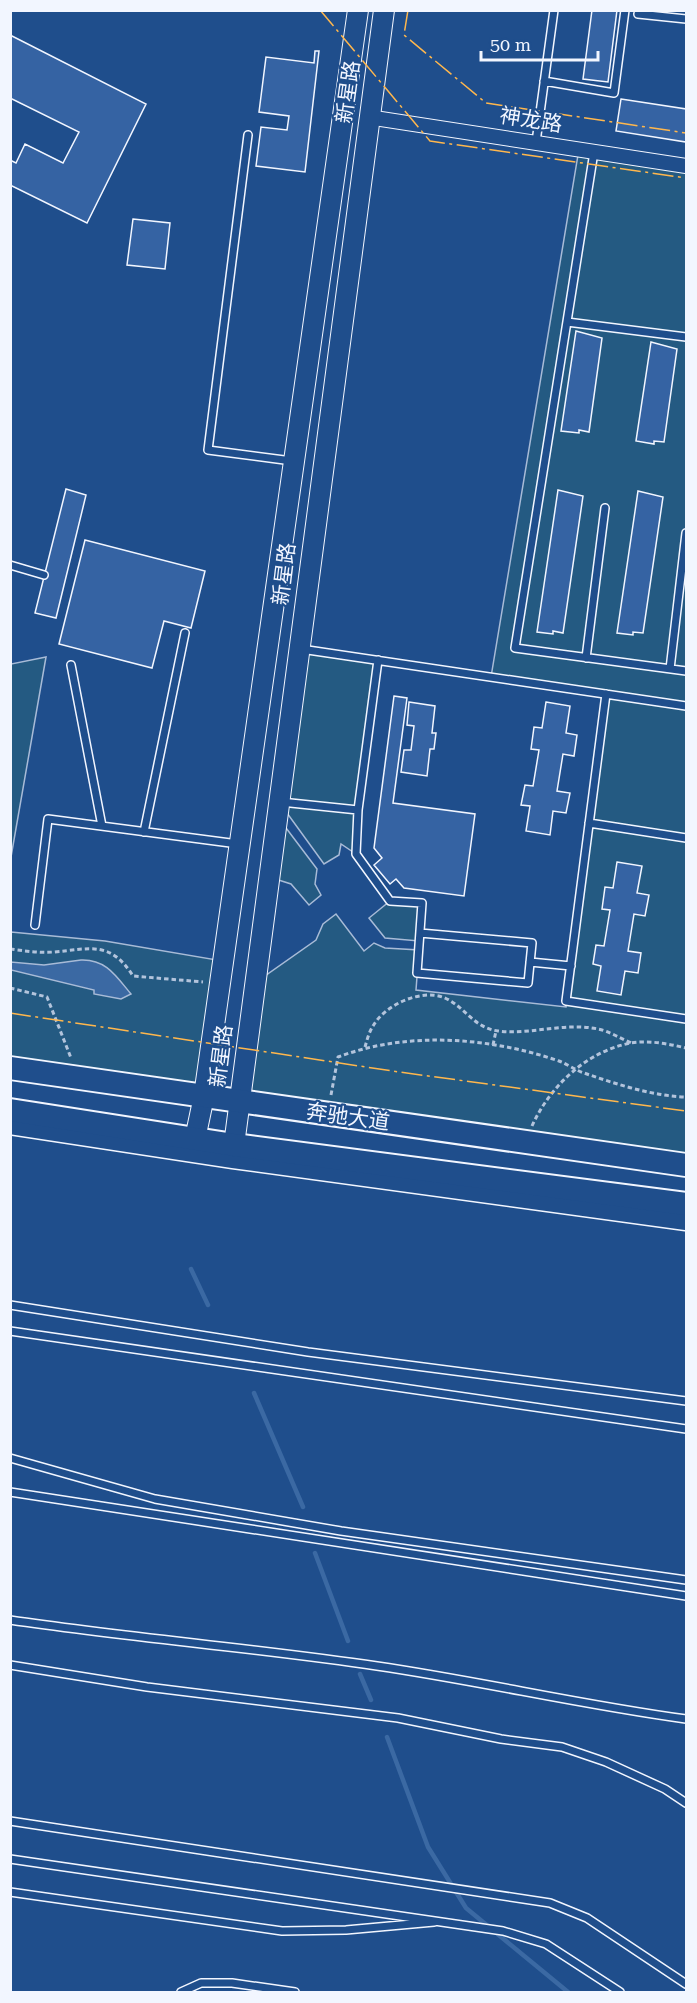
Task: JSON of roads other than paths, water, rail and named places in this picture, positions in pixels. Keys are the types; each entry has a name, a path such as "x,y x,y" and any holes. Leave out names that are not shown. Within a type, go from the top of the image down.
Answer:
{"main road":[{"name":"新星路","path":"180,1141 204,1096 358,10"},
{"name":"新星路","path":"234,1145 368,117 384,10"},
{"name":"奔驰大道","path":"10,1068 687,1165"},
{"name":"奔驰大道","path":"10,1110 180,1141 234,1145 687,1204"}],"street":[{"name":"神龙路","path":"368,117 687,166"},
{"path":"10,1125 180,1141 687,1221"}],"lane":[{"path":"536,142 554,10"},
{"path":"544,81 614,93 625,10"},
{"path":"638,14 687,19"},
{"path":"248,135 208,450 294,461"},
{"path":"594,152 515,648 687,671"},
{"path":"567,322 687,337"},
{"path":"586,658 604,508"},
{"path":"670,669 687,533"},
{"path":"10,565 44,575"},
{"path":"144,832 185,633"},
{"path":"298,649 687,706"},
{"path":"378,660 358,810 356,854 390,901 422,903 417,973 528,983 532,943 420,933"},
{"path":"71,664 102,826"},
{"path":"606,694 566,1001 687,1019"},
{"path":"279,802 358,810"},
{"path":"35,925 48,819 240,844"},
{"path":"589,823 687,838"},
{"path":"530,962 571,966"},
{"path":"10,1305 308,1352 687,1401"},
{"path":"10,1331 687,1429"},
{"path":"10,1458 178,1503 341,1532 687,1580"},
{"path":"10,1492 687,1596"},
{"path":"10,1620 105,1634 378,1666 598,1707 687,1719"},
{"path":"10,1665 147,1687 398,1718 501,1739 562,1747 606,1762 666,1789 687,1803"},
{"path":"10,1821 442,1884 550,1903 587,1918 687,1983"},
{"path":"10,1859 503,1931 546,1944 620,1992"},
{"path":"10,1892 282,1931 346,1930 446,1921"},
{"path":"181,1992 201,1983 232,1983 295,1992"}],"waterway":[{"path":"191,1269 208,1305"},
{"path":"254,1393 303,1507"},
{"path":"315,1553 348,1641"},
{"path":"360,1674 371,1700"},
{"path":"387,1737 428,1847 466,1908 568,1992"}]}
